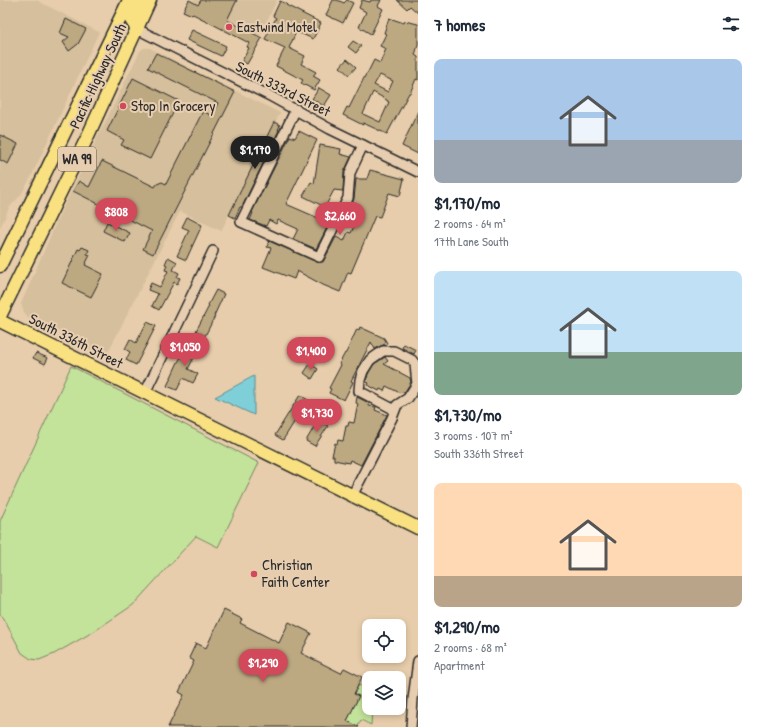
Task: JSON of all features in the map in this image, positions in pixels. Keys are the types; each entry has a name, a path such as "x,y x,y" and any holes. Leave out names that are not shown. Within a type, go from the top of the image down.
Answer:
{"main road":[{"name":"Pacific Highway South","path":"0,266 129,0"},
{"path":"137,29 131,20 139,0"},
{"name":"Pacific Highway South","path":"0,316 86,140 150,0"},
{"name":"South 336th Street","path":"0,321 418,528"}],"street":[{"name":"South 333rd Street","path":"137,29 296,109 330,129 418,172"},
{"path":"296,109 241,222 319,257 348,198 350,173 363,145"},
{"path":"145,393 214,251"},
{"path":"352,496 395,410 397,405 408,398 417,384 415,364 412,360 394,351 383,351 370,360 363,371 359,391 395,410"},
{"path":"411,727 412,699 418,661"}],"shaded area":[{"path":"0,0 36,0 99,32 30,179 20,196 9,208 0,228"},
{"path":"187,0 277,0 260,35"},
{"path":"144,48 150,48 280,113 221,231 180,211 105,358 51,327 28,317 21,304 60,214 140,51"}],"green space":[{"path":"71,366 259,463 218,547 196,536 133,605 93,632 54,654 39,660 31,659 22,653 0,614 0,521"},
{"path":"359,685 362,686 362,715 372,715 371,725 361,720 357,726 347,721 359,696 354,694"}],"water":[{"path":"254,376 254,415 215,397"}],"building":[{"name":"Eastwind Motel","path":"189,0 198,5 201,0 237,0 227,20 262,38 247,64 242,61 249,48 247,47 249,43 193,14 192,15 183,11"},
{"path":"333,0 344,3 347,0 353,3 343,23 326,15"},
{"path":"362,0 370,2 371,0 381,0 378,6 383,9 371,34 359,27 366,12 359,8"},
{"path":"397,0 418,0 418,13 410,6 407,9"},
{"path":"280,1 321,23 313,39 296,32 289,48 305,56 301,64 316,72 313,76 320,80 314,90 301,83 303,80 276,66 285,48 265,39 276,18 273,16"},
{"path":"389,18 404,23 405,21 418,24 418,45 415,55 418,57 418,80 416,79 410,93 387,134 363,123 363,125 343,115 347,107 349,108 374,60 380,63 386,49 380,46 386,34 384,33","holes":["380,75 393,81 388,92 374,85","373,92 389,102 380,122 363,114"]},
{"path":"66,19 86,29 78,44 69,51 63,42 69,37 60,33"},
{"path":"192,30 226,46 221,56 187,40"},
{"path":"353,41 361,46 356,53 348,47"},
{"path":"156,53 235,92 153,254 143,249 152,231 73,191 79,181 89,187 102,161 155,187 157,184 162,182 166,184 203,111 212,116 218,103 148,68"},
{"path":"347,59 356,67 349,75 340,67"},
{"path":"133,78 179,101 150,159 121,145 124,140 107,131"},
{"path":"319,88 331,95 324,106 312,99"},
{"path":"418,111 418,154 402,146"},
{"path":"274,122 280,125 279,130 242,207 240,207 235,218 229,215"},
{"path":"299,131 317,140 286,204 330,222 316,249 293,239 298,229 278,220 276,224 269,220 266,226 250,220 253,213 252,212 290,136 295,138"},
{"path":"0,135 18,144 8,164 0,160"},
{"path":"320,145 341,149 340,154 351,157 344,172 343,191 334,190 325,207 303,196 311,182 314,184"},
{"path":"370,170 404,179 400,196 389,193 380,217 375,216 351,273 348,272 340,292 297,271 294,279 263,267 271,248 267,247 269,241 317,262 323,262 336,237 344,241 348,232 351,233 357,219 347,214 354,199 356,179 367,179"},
{"path":"187,217 202,225 186,260 177,256 189,230 182,227"},
{"path":"107,222 130,233 125,242 103,231"},
{"path":"82,247 89,250 87,254 90,255 85,265 103,274 91,297 62,283 78,249 80,250"},
{"path":"168,257 177,262 173,270 179,273 177,277 180,278 177,284 174,282 159,310 152,306 158,294 148,290 151,283 160,287 168,271 165,270 167,265 165,264"},
{"path":"216,290 224,294 205,336 196,331"},
{"path":"147,322 156,326 136,365 126,360 130,352 125,349 130,339 136,343"},
{"path":"360,327 384,338 387,343 375,349 371,342 351,381 353,382 344,400 329,393 331,389 329,388 341,365 339,364 357,329 359,330"},
{"path":"191,341 200,346 188,369 198,374 193,383 183,378 177,390 167,386 178,362"},
{"path":"404,344 416,350 414,354 402,348"},
{"path":"36,353 48,358 45,364 33,358"},
{"path":"385,357 388,361 384,364 410,378 411,382 404,393 400,393 386,386 384,391 380,389 379,391 368,385 369,383 366,382 368,374 374,364"},
{"path":"310,364 318,369 312,379 304,373"},
{"path":"300,395 308,400 283,440 275,435"},
{"path":"357,397 369,403 369,406 376,407 375,410 387,415 361,465 350,460 349,463 334,460 334,456 332,456 335,443 337,444 338,440 343,441 346,426 348,426 349,422 354,423 358,404 356,403"},
{"path":"318,420 328,426 315,446 306,441"},
{"path":"224,610 242,619 240,623 279,643 289,622 311,633 301,653 341,673 344,668 362,677 354,694 359,696 347,721 359,727 168,727 184,695 179,692 194,661 189,658 196,643 206,648"}],"place":[{"name":"Eastwind Motel","path":"229,27"},
{"name":"Stop In Grocery","path":"123,106"},
{"name":"Christian Faith Center","path":"254,574"}]}
